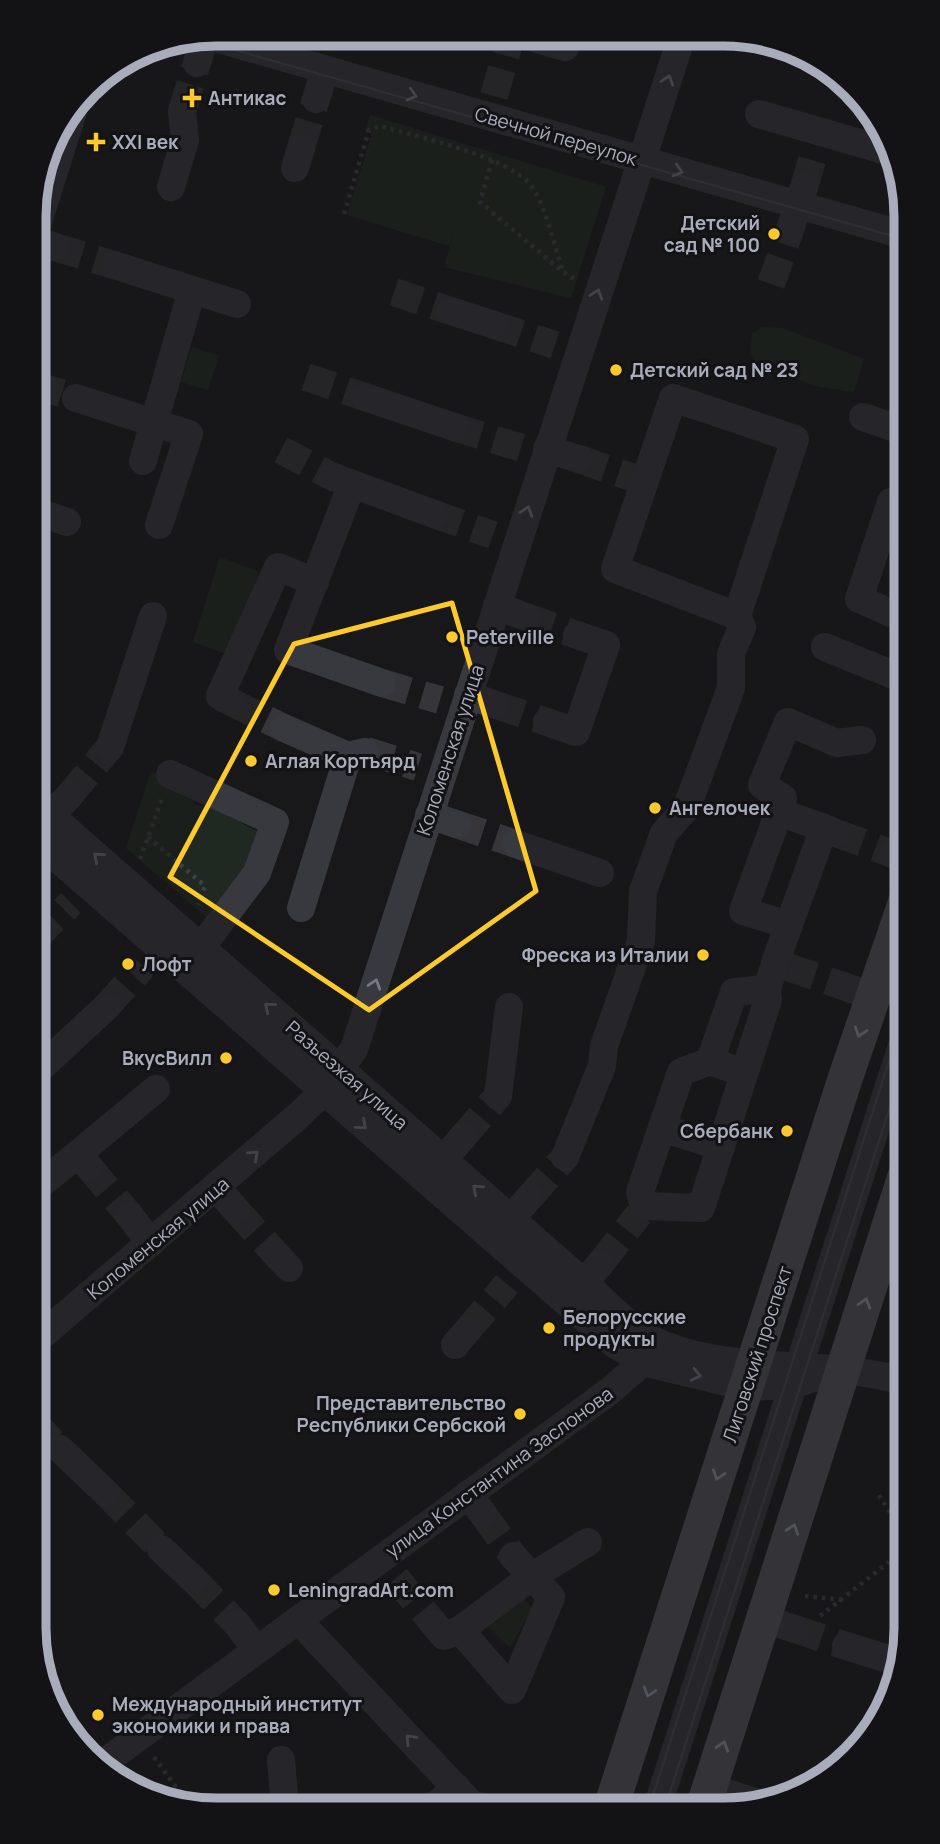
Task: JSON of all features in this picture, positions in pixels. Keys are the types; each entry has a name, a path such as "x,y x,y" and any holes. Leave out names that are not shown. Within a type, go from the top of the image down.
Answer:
{"main road":[{"name":"Лиговский проспект","path":"614,1798 750,1375 857,991 894,921"},
{"path":"706,1798 779,1624 845,1368 894,1255"}],"street":[{"path":"197,63 205,46"},
{"name":"Коломенская улица","path":"46,1332 217,1188 332,1080 354,1049 442,819 430,770 497,606 505,539 538,451 566,349 641,161 679,46"},
{"name":"Свечной переулок","path":"292,47 325,70 383,76 491,107 641,161 894,233"},
{"path":"316,99 325,70"},
{"path":"171,187 185,139 183,111"},
{"path":"760,114 819,139 881,151"},
{"path":"46,219 69,130"},
{"path":"117,266 237,304"},
{"path":"143,461 192,290"},
{"path":"451,311 494,325"},
{"path":"365,397 454,427"},
{"path":"76,398 189,434 159,525"},
{"path":"565,1157 602,1066 604,1046 641,941 643,891 664,833 687,807 731,688 732,654 742,627 737,616 795,439 673,398 639,479 615,569 737,616"},
{"path":"863,417 894,428"},
{"path":"538,451 579,459"},
{"path":"382,683 288,650 315,582 343,481 434,514"},
{"path":"891,502 859,599 894,614"},
{"path":"229,701 220,696 278,567 315,582"},
{"path":"497,606 526,617"},
{"path":"110,747 153,616"},
{"path":"547,722 576,732 606,645 577,635"},
{"path":"825,648 894,675"},
{"path":"457,701 496,705"},
{"path":"789,925 743,911 783,798 762,785 788,722 837,743 862,740"},
{"path":"284,727 357,754 301,908"},
{"path":"170,774 275,822 257,873 193,959"},
{"path":"744,1073 709,1061 681,1072 640,1192 642,1210 701,1208 777,973 789,925 830,831 779,812"},
{"name":"Разъезжая улица","path":"50,831 80,894 169,937"},
{"name":"Разъезжая улица","path":"50,831 434,1169 511,1219 523,1265 584,1283 612,1343 654,1354"},
{"path":"516,845 600,873"},
{"path":"709,1061 734,992 777,973"},
{"path":"46,1063 106,1007"},
{"path":"498,1096 509,1007"},
{"path":"660,1798 894,1068"},
{"path":"46,1182 83,1161 156,1089"},
{"path":"662,1128 721,1147"},
{"path":"434,1169 462,1138"},
{"path":"217,1188 236,1210"},
{"path":"130,1216 151,1243"},
{"path":"654,1354 750,1375 796,1375 845,1368 894,1379"},
{"name":"улица Константина Заслонова","path":"108,1760 298,1620 389,1568 476,1504 654,1354"},
{"path":"60,1449 106,1493"},
{"path":"522,1567 551,1597 512,1690 447,1627 522,1567 588,1542"},
{"path":"161,1549 194,1580"},
{"path":"298,1620 466,1798"},
{"path":"237,1624 257,1650"},
{"path":"846,1646 891,1660"},
{"path":"281,1759 284,1798"},
{"path":"444,1798 457,1788"}],"path":[{"path":"344,214 369,130 381,124 509,167 534,190 563,272"},
{"path":"492,160 480,202 563,272 577,280"},
{"path":"140,861 170,774"},
{"path":"148,837 205,886 169,937"},
{"path":"879,1495 894,1519"},
{"path":"820,1616 889,1562"},
{"path":"805,1596 843,1600"},
{"path":"154,1757 182,1795"}],"highlighted area":[{"path":"452,603 536,891 369,1010 170,877 294,644"}],"shaded area":[{"path":"370,115 606,187 571,298 444,267 456,225 449,246 347,215 372,134 365,132"},
{"path":"762,327 782,328 864,359 854,392 820,387 758,367 750,352 752,334"},
{"path":"192,347 219,356 208,390 181,382"},
{"path":"220,557 259,572 231,656 193,642"},
{"path":"151,771 188,793 196,805 215,808 260,833 248,866 208,919 126,848"},
{"path":"524,1599 532,1608 510,1648 489,1627"}],"tunnel":[{"path":"494,96 508,46"},
{"path":"182,111 197,63"},
{"path":"301,148 316,99"},
{"path":"804,187 816,147"},
{"path":"771,284 790,230"},
{"path":"55,247 117,266"},
{"path":"394,292 451,311"},
{"path":"494,325 555,345"},
{"path":"306,377 365,397"},
{"path":"46,388 76,398"},
{"path":"454,427 522,448"},
{"path":"281,450 333,477"},
{"path":"579,459 634,478"},
{"path":"434,514 493,535"},
{"path":"526,617 577,635"},
{"path":"382,683 440,700"},
{"path":"229,701 284,728"},
{"path":"496,705 547,722"},
{"path":"69,796 110,747"},
{"path":"366,751 418,767"},
{"path":"456,824 516,844"},
{"path":"836,833 893,854"},
{"path":"46,927 71,903"},
{"path":"106,1007 143,966"},
{"path":"788,967 843,986"},
{"path":"462,1138 498,1096"},
{"path":"529,1198 565,1157"},
{"path":"89,1167 130,1216"},
{"path":"236,1210 274,1252"},
{"path":"601,1263 639,1214"},
{"path":"467,1331 507,1284"},
{"path":"46,1435 60,1449"},
{"path":"106,1493 161,1549"},
{"path":"483,1514 513,1556"},
{"path":"396,1578 434,1624"},
{"path":"194,1580 237,1624"},
{"path":"795,1629 846,1646"}],"tram line":[{"path":"220,46 894,236"},
{"path":"652,1798 894,1045"},
{"path":"668,1798 894,1094"}],"place":[{"name":"Антикас","path":"192,98"},
{"name":"XXI век","path":"96,142"},
{"name":"Детский сад № 100","path":"774,234"},
{"name":"Детский сад № 23","path":"616,370"},
{"name":"Peterville","path":"452,637"},
{"name":"Аглая Кортъярд","path":"251,761"},
{"name":"Ангелочек","path":"655,808"},
{"name":"Фреска из Италии","path":"703,955"},
{"name":"Лофт","path":"128,964"},
{"name":"ВкусВилл","path":"226,1058"},
{"name":"Сбербанк","path":"787,1131"},
{"name":"Белорусские продукты","path":"549,1328"},
{"name":"Представительство Республики Сербской","path":"520,1414"},
{"name":"LeningradArt.com","path":"274,1590"},
{"name":"Международный институт экономики и права","path":"98,1715"}]}
